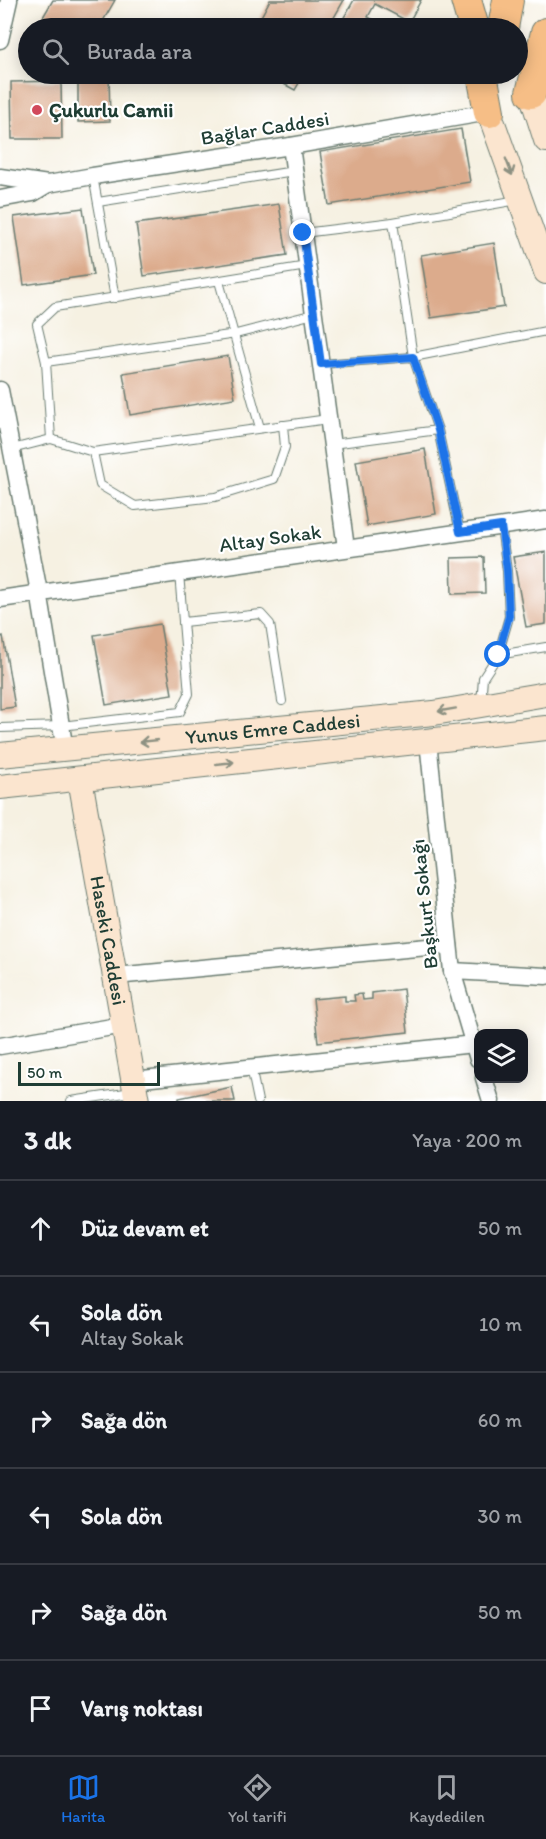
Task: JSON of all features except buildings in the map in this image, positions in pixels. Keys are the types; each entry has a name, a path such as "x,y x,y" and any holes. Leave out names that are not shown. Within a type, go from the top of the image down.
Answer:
{"highway":[{"path":"466,0 471,18"},
{"path":"505,18 508,0"},
{"path":"539,97 546,33"},
{"path":"484,84 489,112"},
{"path":"489,112 493,84"}],"street":[{"path":"0,40 9,0"},
{"path":"539,97 546,140"},
{"path":"489,112 546,272"},
{"name":"Bağlar Caddesi","path":"0,177 48,184 489,112"},
{"path":"291,146 346,548"},
{"name":"Bağlar Caddesi","path":"0,199 33,193 48,184"},
{"path":"0,390 39,592 65,750"},
{"name":"Altay Sokak","path":"0,599 546,520"},
{"name":"Yunus Emre Caddesi","path":"0,755 435,713 546,694"},
{"name":"Yunus Emre Caddesi","path":"0,787 546,728"},
{"name":"Başkurt Sokağı","path":"428,741 452,971 474,1045"},
{"name":"Haseki Caddesi","path":"80,779 135,1091"},
{"path":"115,976 449,945"},
{"path":"452,971 546,976"},
{"path":"0,1046 124,1025"},
{"path":"135,1091 251,1068 474,1052"},
{"path":"486,1083 491,1101"}],"lane":[{"path":"98,202 294,171"},
{"path":"93,176 115,298"},
{"path":"303,233 393,222 521,199"},
{"path":"393,222 413,357 438,430 460,532"},
{"path":"51,439 46,362 37,324 55,307 307,266"},
{"path":"219,281 236,334 260,428"},
{"path":"46,362 236,334 314,314"},
{"path":"321,364 413,357 546,331"},
{"path":"12,449 51,439 93,452 328,419"},
{"path":"93,452 100,485 135,506 215,497 274,479 285,447 282,425"},
{"path":"332,444 438,430"},
{"path":"481,705 483,678 498,655 509,616 507,571 501,526"},
{"path":"0,728 61,726 180,712 189,694 179,572"},
{"path":"183,622 261,614 270,624 282,701"},
{"path":"498,655 546,647"},
{"path":"251,1068 258,1101"},
{"path":"71,1101 135,1091"}],"place":[{"name":"Çukurlu Camii","path":"37,110"}],"route":[{"path":"303,233 321,364 413,357 438,430 460,532 501,526 507,571 509,616 498,655"}]}
